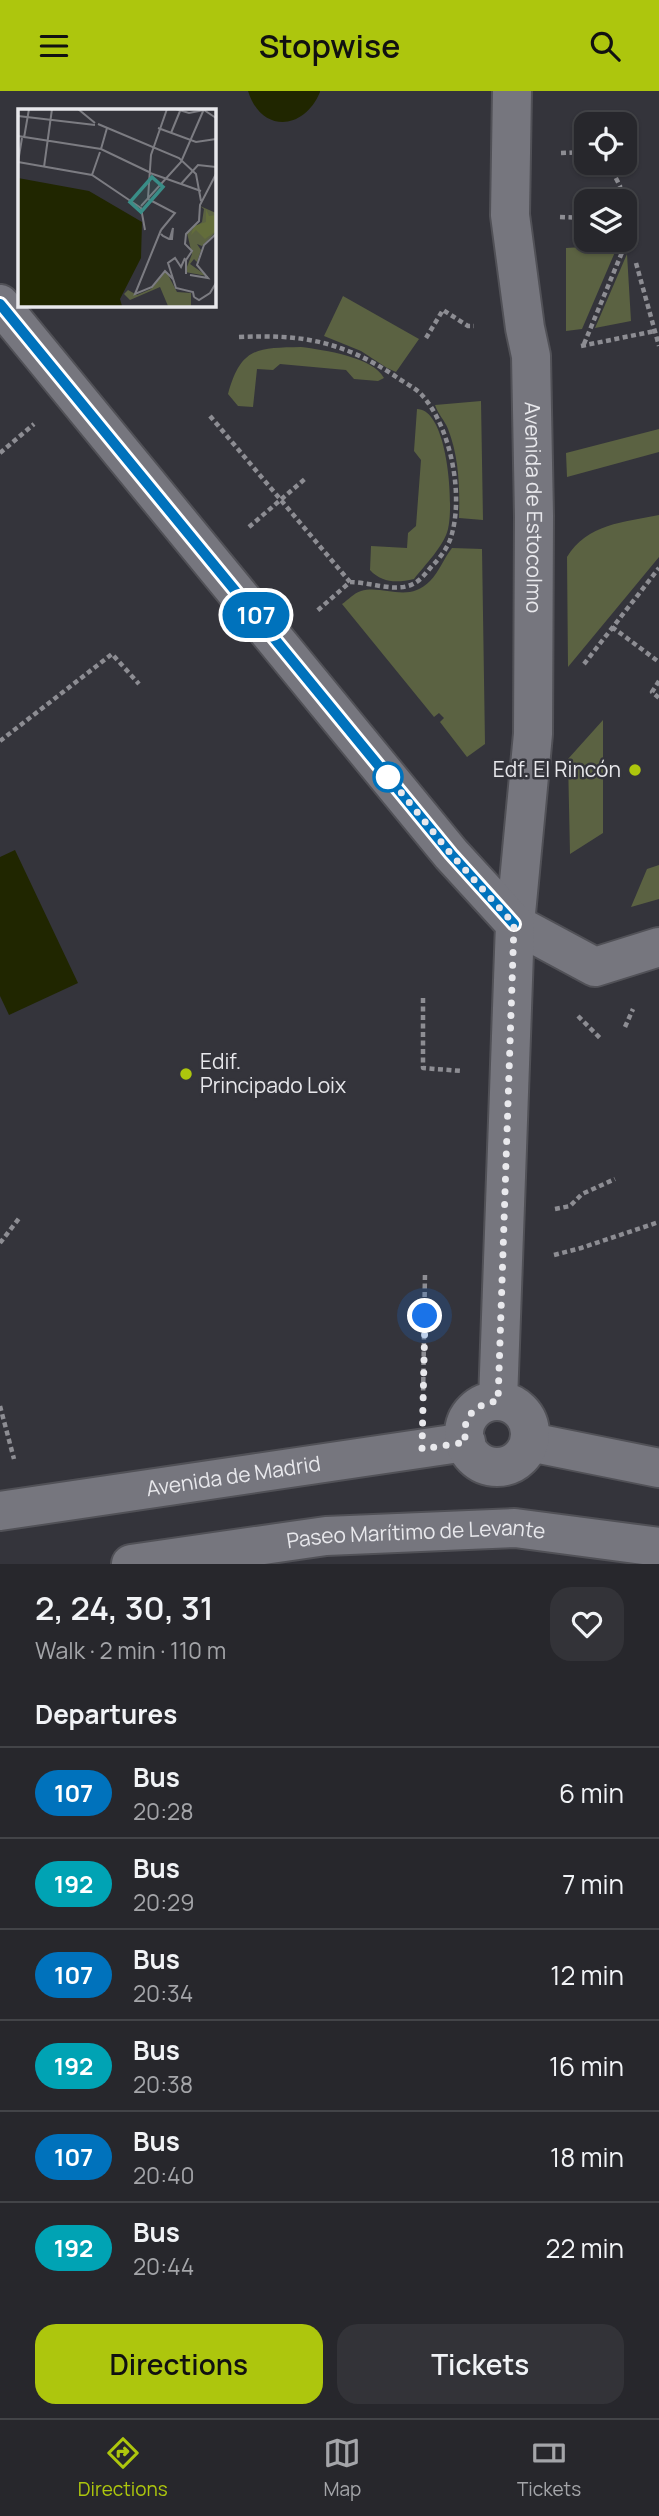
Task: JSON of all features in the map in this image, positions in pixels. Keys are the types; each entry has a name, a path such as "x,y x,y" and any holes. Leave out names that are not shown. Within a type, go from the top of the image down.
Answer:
{"street":[{"name":"Avenida de Estocolmo","path":"498,1401 514,924 533,734 534,516 531,356 524,328 510,215 512,91"},
{"path":"0,304 451,854 514,924 595,967 659,947"},
{"path":"498,1401 510,1403 524,1414 531,1429 530,1442 513,1464 492,1467 475,1460 469,1453 463,1431 467,1419 485,1402 498,1401"},
{"name":"Avenida de Madrid","path":"0,1511 466,1442"},
{"path":"530,1442 659,1468"},
{"name":"Paseo Marítimo de Levante","path":"131,1564 326,1536 515,1528 659,1547"}],"path":[{"path":"583,345 622,252"},
{"path":"636,263 659,346"},
{"path":"426,338 443,310 468,326 524,328"},
{"path":"576,347 655,331"},
{"path":"210,416 350,582 407,587 421,580 440,557 450,539 455,513 455,487 444,433 435,412 419,392 377,364 311,338 239,337"},
{"path":"211,560 306,478"},
{"path":"580,670 659,568"},
{"path":"279,644 350,582"},
{"path":"612,627 659,662"},
{"path":"0,741 112,655 139,684"},
{"path":"659,681 652,692 659,698"},
{"path":"423,998 423,1068 508,1074"},
{"path":"577,1015 602,1040"},
{"path":"570,1206 582,1194 615,1179"},
{"path":"0,1243 20,1217"},
{"path":"502,1267 581,1248 659,1221"},
{"path":"422,1449 425,1273"},
{"path":"0,1405 15,1460"}],"shaded area":[{"path":"248,91 320,92 304,114 283,122 262,114 254,105"},
{"path":"566,248 574,248 574,252 615,252 582,329 566,331"},
{"path":"627,254 631,321 595,328"},
{"path":"343,296 419,339 396,372 361,351 324,336"},
{"path":"301,347 359,360 370,365 384,378 378,381 354,379 346,370 280,364 273,370 257,369 253,407 238,406 228,394 239,367 253,353 273,348"},
{"path":"481,401 483,520 459,518 457,462 448,429 435,405"},
{"path":"417,409 427,413 436,424 442,441 449,480 450,517 446,535 438,549 414,579 390,581 370,570 371,546 407,548 408,533 416,526 421,460 414,451"},
{"path":"659,429 659,452 567,477 566,453"},
{"path":"659,515 659,557 568,667 567,557 585,537 596,531 607,526"},
{"path":"452,548 482,549 485,744 467,757 440,722 444,718 439,713 434,717 342,604 361,591 404,592 422,588 433,577"},
{"path":"603,720 603,833 570,854 568,759"},
{"path":"15,850 78,983 9,1015 0,996 0,857"},
{"path":"659,865 659,899 631,907 647,869"}],"bus line":[{"name":"107","path":"0,304 451,854 514,924"}],"place":[{"name":"Edf. El Rincón","path":"635,770"},
{"name":"Edif. Principado Loix","path":"186,1074"}],"route":[{"path":"388,777 383,770 451,854 514,924 498,1401 485,1402 467,1419 463,1431 466,1442 422,1449 425,1316"}]}
